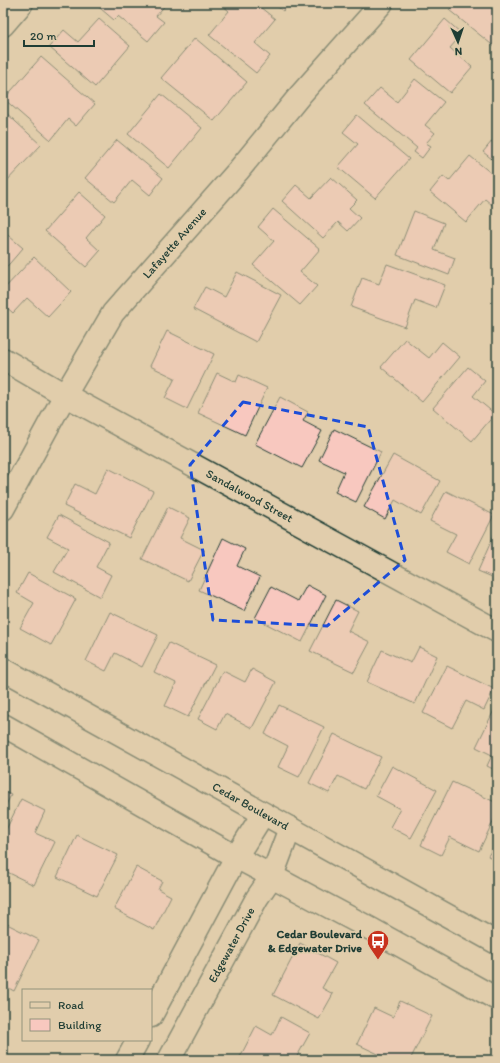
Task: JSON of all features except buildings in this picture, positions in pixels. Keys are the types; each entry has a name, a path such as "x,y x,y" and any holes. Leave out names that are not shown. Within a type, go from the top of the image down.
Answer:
{"street":[{"path":"3,24 22,3"},
{"name":"Lafayette Avenue","path":"3,509 65,395 113,313 238,170 301,94 382,3"},
{"name":"Sandalwood Street","path":"3,359 65,395 497,632"},
{"name":"Cedar Boulevard","path":"3,669 497,943"},
{"path":"3,725 236,857 371,929 497,999"},
{"path":"152,1014 236,857 263,814"},
{"name":"Edgewater Drive","path":"170,1060 257,898 272,876 290,828"},
{"path":"127,1060 137,1041"}],"highlighted area":[{"path":"243,402 368,427 405,560 327,626 213,620 190,465"}],"place":[{"name":"Cedar Boulevard & Edgewater Drive","path":"378,960"}]}
